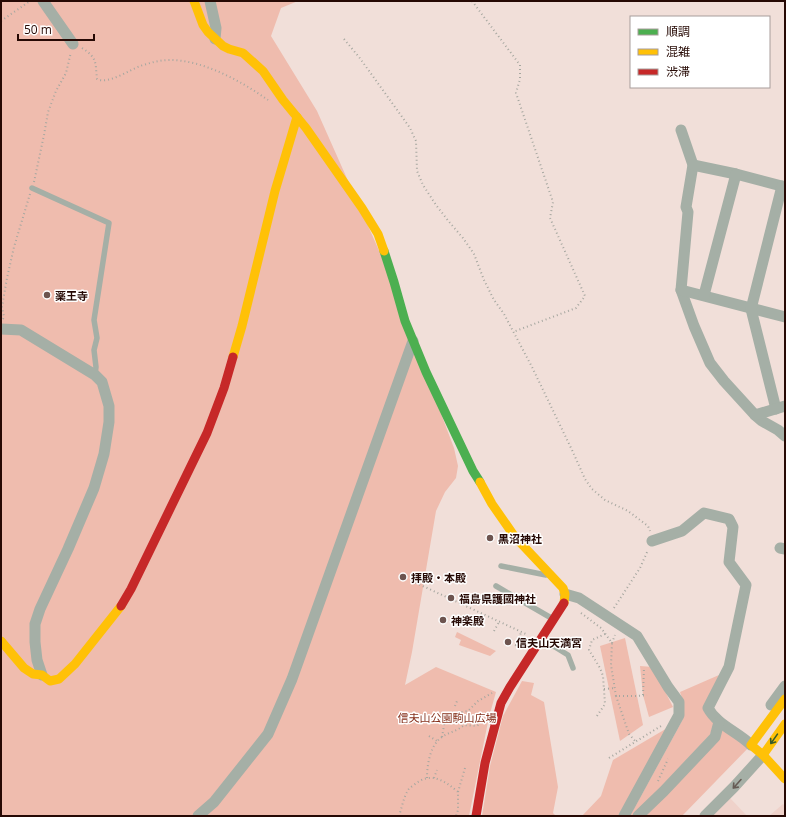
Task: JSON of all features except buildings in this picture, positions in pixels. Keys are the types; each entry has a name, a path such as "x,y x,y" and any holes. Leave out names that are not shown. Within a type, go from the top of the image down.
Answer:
{"street":[{"path":"43,1 73,44"},
{"path":"194,1 203,25 216,39 223,46 243,53 263,71 362,208 378,234 405,321 426,372 484,491 515,537 563,588 566,602 501,703 485,763 476,816"},
{"path":"210,1 216,28 216,39"},
{"path":"1,641 24,668 33,674 42,675 50,681 59,679 76,664 121,607 207,433 224,388 242,326 275,191 297,118"},
{"path":"681,130 693,165 686,207 688,212 681,290 694,326 710,363 755,416 785,436"},
{"path":"693,165 736,174 784,187 751,309 781,407 755,416"},
{"path":"704,296 736,174"},
{"path":"681,290 785,317"},
{"path":"2,325 21,330 95,375 102,382 109,406 109,422 104,454 94,488 40,609 35,624 37,660 42,675"},
{"path":"198,816 214,802 268,734 292,679 413,341"},
{"path":"652,541 682,531 704,513 729,519 734,527 729,562 746,585 728,667 708,708 709,712 719,722 748,742 783,773"},
{"path":"565,594 579,598 637,636 668,687 679,702 679,715 624,816"},
{"path":"748,742 785,686"},
{"path":"748,742 785,699"},
{"path":"638,816 715,737 719,722"},
{"path":"705,816 763,755 785,724"}],"lane":[{"path":"32,188 109,223 94,320 97,338 94,350 96,367 95,375"},
{"path":"501,566 552,576"},
{"path":"496,586 554,620"},
{"path":"540,641 555,647 568,655 574,668"}],"path":[{"path":"1,21 30,1"},
{"path":"472,1 520,65 520,79 516,93 553,202 550,218 585,296 576,308 513,332"},
{"path":"344,39 359,57 410,128 416,141 417,171 423,185 436,205 474,254 484,280 532,367 585,479 592,489 605,500 628,511 648,526 652,541 640,568 608,618"},
{"path":"2,325 4,317 2,307 4,294 14,247 32,188 48,112 56,91 66,73 73,44 84,49 93,58 96,65 97,79 100,81 110,80 139,67 159,61 175,60 190,62 233,78 252,89 273,105"},
{"path":"412,581 540,641"},
{"path":"584,615 601,628 612,642"},
{"path":"494,631 499,622"},
{"path":"618,630 612,642 611,665 616,696 629,734 635,741"},
{"path":"521,632 516,645 524,648"},
{"path":"598,716 605,704 603,676 589,650 592,640 605,634"},
{"path":"643,695 644,669"},
{"path":"442,737 445,720 456,713 468,711 478,701 490,693 510,687"},
{"path":"604,689 615,688"},
{"path":"616,696 647,695"},
{"path":"455,706 457,701"},
{"path":"609,758 679,715"},
{"path":"427,778 427,767 431,753 437,741 464,726 477,726 483,720"},
{"path":"429,736 437,741"},
{"path":"456,816 458,810 458,792 465,768"},
{"path":"434,778 437,770"},
{"path":"399,816 407,791 418,782 427,778 434,778 447,783 458,792"}],"shaded area":[{"path":"730,798 747,816 711,816"},
{"path":"783,804 785,806 785,816 769,816"}],"green space":[{"name":"信夫山公園駒山広場","path":"1,1 298,1 281,8 271,36 317,111 381,255 454,448 458,466 456,478 445,492 436,511 405,685 436,667 496,692 489,717 469,816 1,816"},
{"path":"457,632 496,651 490,656 459,645 461,640 455,637"},
{"path":"625,638 643,725 620,741 600,646"},
{"path":"640,666 653,667 673,707 649,717 643,695"},
{"path":"719,675 704,709 714,723 710,735 665,783 632,816 630,816 683,719 684,704 680,692"},
{"path":"522,681 534,683 531,695 544,702 558,787 553,813 556,816 482,816 490,766 503,716"},
{"path":"719,722 751,745 682,816 638,816 697,756"},
{"path":"669,727 618,816 582,816 601,796 613,760"}],"traffic: fast":[{"path":"384,251 405,321 426,372 473,471 480,482"}],"traffic: slow":[{"path":"194,1 203,25 208,32 223,46 243,53 263,71 283,100 306,128 362,208 378,234 384,251"},
{"path":"233,357 275,191 297,117"},
{"path":"480,482 492,504 515,537 563,588 565,594 564,603"},
{"path":"1,641 24,668 33,674 42,675 50,681 59,679 75,664 121,606"},
{"path":"785,699 751,745 763,755 785,779"},
{"path":"763,755 785,724"}],"traffic: jam":[{"path":"121,606 131,589 207,433 224,388 233,357"},
{"path":"476,816 485,763 501,703 564,603"}],"place":[{"name":"薬王寺","path":"47,295"},
{"name":"黒沼神社","path":"490,538"},
{"name":"拝殿・本殿","path":"403,577"},
{"name":"福島県護國神社","path":"451,598"},
{"name":"神楽殿","path":"443,620"},
{"name":"信夫山天満宮","path":"508,642"}]}
